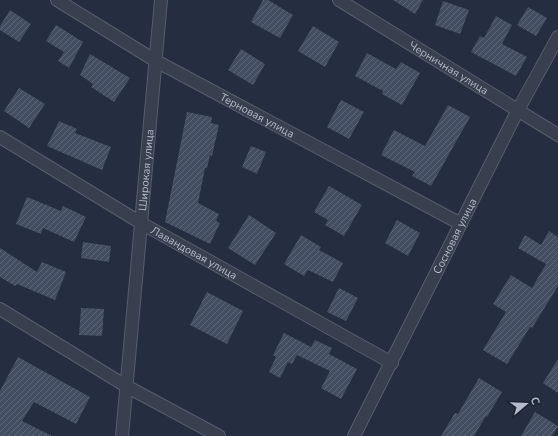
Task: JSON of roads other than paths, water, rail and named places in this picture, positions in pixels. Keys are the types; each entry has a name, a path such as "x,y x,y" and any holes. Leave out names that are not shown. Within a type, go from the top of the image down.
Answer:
{"street":[{"name":"Терновая улица","path":"57,0 156,61 461,224"},
{"name":"Широкая улица","path":"122,436 161,0"},
{"name":"Черничная улица","path":"338,0 558,135"},
{"name":"Сосновая улица","path":"354,436 518,110 558,37"},
{"name":"Лавандовая улица","path":"0,137 141,223 392,363"},
{"path":"0,309 126,386 219,436"}]}
